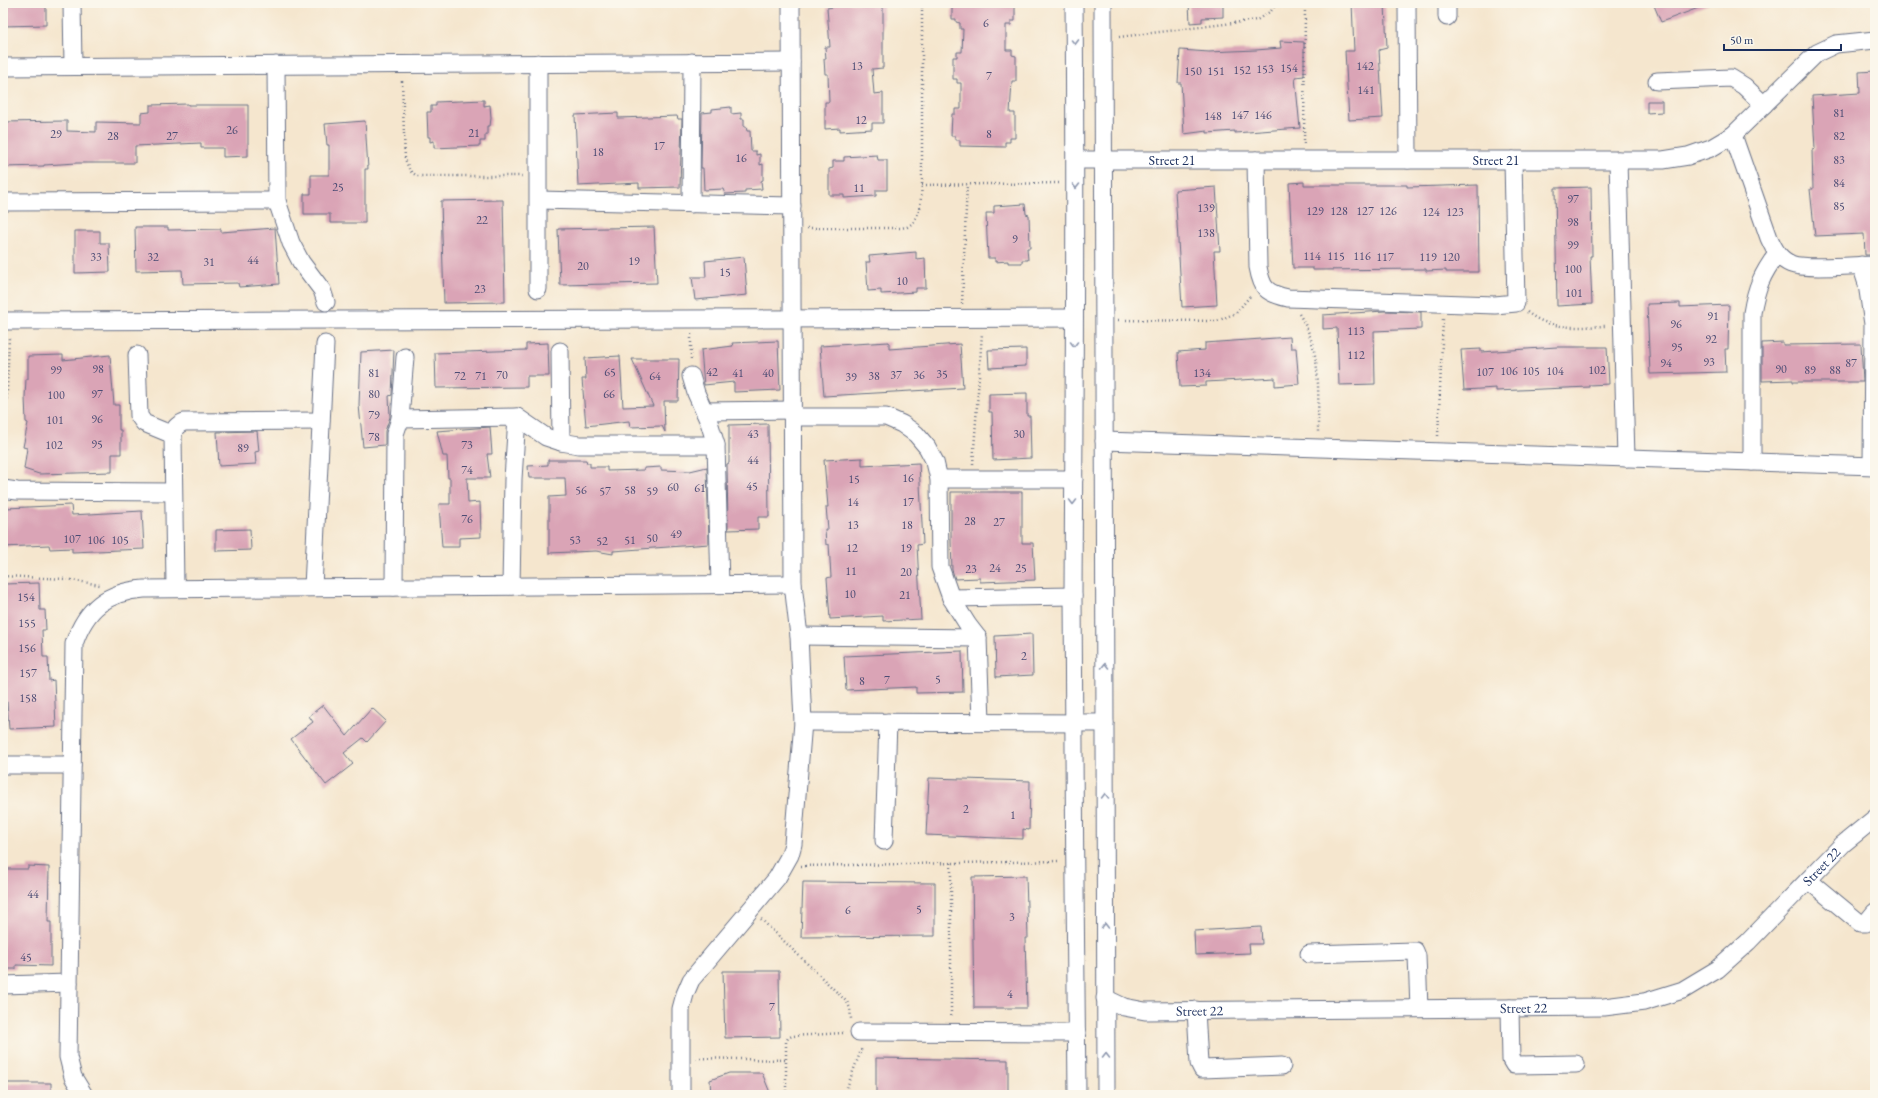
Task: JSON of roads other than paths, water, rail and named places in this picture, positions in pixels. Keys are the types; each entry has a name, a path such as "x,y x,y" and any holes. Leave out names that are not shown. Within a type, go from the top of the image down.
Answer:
{"street":[{"path":"72,3 73,66"},
{"path":"681,1095 681,1009 691,980 777,878 790,855 795,833 803,722 799,636 793,584 791,3"},
{"path":"1074,3 1076,183 1074,318 1073,722 1077,1095"},
{"path":"1103,3 1106,1095"},
{"path":"1406,3 1408,160"},
{"name":"Street 21","path":"1076,160 1663,160 1688,156 1711,148 1733,135 1817,53 1836,44 1875,40"},
{"path":"691,204 692,62"},
{"path":"3,67 791,62"},
{"path":"538,63 538,289"},
{"path":"276,65 276,201 291,243 301,262 322,290 326,302"},
{"path":"1657,81 1731,78 1744,86 1764,105"},
{"path":"1104,441 1874,466 1873,324 1867,284 1868,265 1808,266 1791,264 1777,254 1769,238 1733,135"},
{"path":"1256,160 1258,267 1261,283 1272,295 1288,298 1495,305 1516,303 1513,160"},
{"path":"1618,160 1626,458"},
{"path":"538,200 792,206"},
{"path":"3,202 276,201"},
{"path":"1752,462 1752,313 1756,292 1764,271 1777,254"},
{"path":"6,322 1074,318"},
{"path":"313,587 325,344"},
{"path":"560,351 561,442"},
{"path":"137,355 139,416 144,422 173,435"},
{"path":"394,587 395,434 400,419 405,357"},
{"path":"691,376 693,386 709,422 716,445 720,584"},
{"path":"704,411 886,417 902,424 916,434 927,447 935,462 939,479 940,567 951,598 978,638 981,722"},
{"path":"511,586 513,479 517,417"},
{"path":"400,419 517,417 546,437 561,442 579,445 716,445"},
{"path":"175,588 173,435 174,429 178,424 184,422 321,421"},
{"path":"939,479 1074,480"},
{"path":"3,489 10,491 174,492"},
{"path":"84,1095 73,1077 68,1057 74,644 79,629 99,604 113,595 128,590 175,588 793,584"},
{"path":"951,598 1073,596"},
{"path":"799,636 978,638"},
{"path":"803,722 1105,723"},
{"path":"884,841 888,722"},
{"path":"3,765 72,765"},
{"name":"Street 22","path":"1105,998 1124,1007 1145,1011 1510,1008 1611,1006 1644,1002 1683,990 1718,969 1748,942 1843,844 1875,818"},
{"path":"1808,880 1860,923 1866,923 1875,912"},
{"path":"1309,954 1415,952 1417,956 1419,1008"},
{"path":"3,985 69,983"},
{"path":"1510,1008 1511,1060 1514,1064 1576,1064"},
{"path":"1196,1010 1199,1062 1202,1069 1282,1066"},
{"path":"864,1032 1076,1033"}]}
